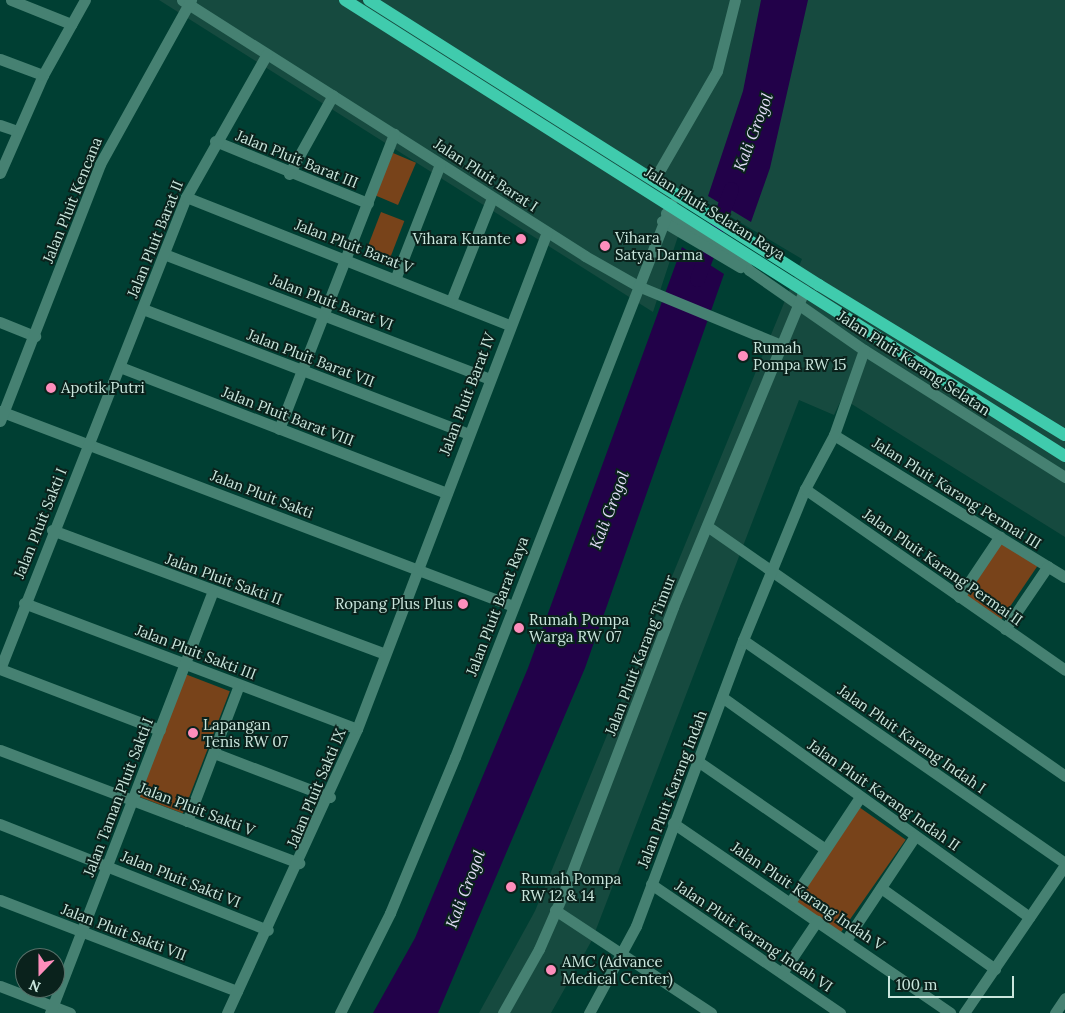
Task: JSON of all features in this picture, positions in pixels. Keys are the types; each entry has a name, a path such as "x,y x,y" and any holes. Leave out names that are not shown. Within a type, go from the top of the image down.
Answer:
{"main road":[{"name":"Jalan Pluit Selatan Raya","path":"345,0 501,98 666,213 695,223"},
{"name":"Jalan Pluit Selatan Raya","path":"369,0 654,180 695,223 742,254 804,290 1065,456"},
{"path":"501,98 508,87"},
{"name":"Jalan Pluit Selatan Raya","path":"742,254 1065,435"}],"street":[{"path":"11,0 71,24"},
{"path":"0,173 42,75 84,0"},
{"path":"654,180 717,71 735,0"},
{"name":"Jalan Pluit Barat I","path":"188,1 267,54 333,94 492,198 638,286 781,345"},
{"name":"Jalan Pluit Kencana","path":"1,414 35,336 100,164 188,1"},
{"name":"Jalan Pluit Barat II","path":"88,445 186,197 215,141 267,54"},
{"path":"0,59 42,75"},
{"path":"289,174 333,94"},
{"path":"0,125 17,131"},
{"path":"279,429 348,258 394,134"},
{"name":"Jalan Pluit Barat III","path":"215,141 289,174 368,203"},
{"path":"396,277 440,164"},
{"name":"Jalan Pluit Barat V","path":"186,197 348,258 510,325"},
{"path":"451,301 492,198"},
{"name":"Jalan Pluit Karang Selatan","path":"666,213 695,223 742,254 749,270 864,350 1065,477"},
{"name":"Jalan Pluit Barat Raya","path":"340,1013 415,856 666,213"},
{"name":"Jalan Pluit Barat IV","path":"418,568 547,232"},
{"name":"Jalan Pluit Barat VI","path":"164,254 489,379"},
{"name":"Jalan Pluit Karang Timur","path":"503,1013 556,910 707,526 804,290"},
{"name":"Jalan Pluit Barat VII","path":"143,309 468,434"},
{"path":"0,322 35,336"},
{"name":"Jalan Pluit Karang Indah","path":"589,1013 652,884 673,823 699,762 743,640 805,489 834,435 864,350"},
{"name":"Jalan Pluit Barat VIII","path":"120,367 446,493"},
{"name":"Jalan Pluit Sakti","path":"1,414 418,568 513,606"},
{"name":"Jalan Pluit Karang Permai III","path":"834,435 1065,577"},
{"name":"Jalan Pluit Sakti I","path":"0,669 52,530 88,445"},
{"name":"Jalan Pluit Karang Permai II","path":"805,489 1065,670"},
{"path":"707,526 1065,776"},
{"name":"Jalan Pluit Sakti II","path":"52,530 385,654"},
{"path":"959,597 1000,536"},
{"path":"1005,629 1048,566"},
{"name":"Jalan Pluit Sakti IX","path":"227,1013 330,797 358,729 418,568"},
{"name":"Jalan Taman Pluit Sakti I","path":"51,1009 213,591"},
{"name":"Jalan Pluit Sakti III","path":"24,603 358,729"},
{"name":"Jalan Pluit Karang Indah I","path":"743,640 1065,864"},
{"path":"0,669 160,730"},
{"path":"187,821 239,685"},
{"name":"Jalan Pluit Karang Indah II","path":"722,697 1029,917"},
{"name":"Jalan Pluit Sakti V","path":"0,750 299,864"},
{"path":"214,753 330,797"},
{"path":"699,762 825,849"},
{"path":"791,901 860,797"},
{"name":"Jalan Pluit Karang Indah V","path":"673,823 791,901 950,1013"},
{"name":"Jalan Pluit Sakti VI","path":"0,824 268,930"},
{"path":"846,940 915,836"},
{"path":"964,1013 1065,864"},
{"name":"Jalan Pluit Karang Indah VI","path":"652,884 840,1013"},
{"path":"881,888 995,969"},
{"name":"Jalan Pluit Sakti VII","path":"0,900 237,991"},
{"path":"556,910 621,950 711,1013"},
{"path":"782,973 818,921"},
{"path":"0,986 51,1009 70,1013"},
{"path":"1056,1012 1065,998"}],"shaded area":[{"path":"159,0 1065,0 1065,537 842,398 834,415 799,400 592,940 551,1013 479,1013 535,911 802,259 692,194 653,312"},
{"path":"393,153 416,163 398,205 375,195"},
{"path":"381,212 404,221 387,266 364,257"},
{"path":"996,538 1037,566 998,624 957,596"},
{"path":"185,674 230,691 183,814 138,796"},
{"path":"859,807 906,840 840,934 793,901"}],"water":[{"path":"761,0 808,0 770,168 751,222 708,196 743,91"},
{"path":"682,247 724,274 585,668 438,1013 373,1013 415,938 528,668"}],"waterway":[{"name":"Kali Grogol","path":"697,279 731,189"}],"place":[{"name":"Vihara Kuante","path":"521,239"},
{"name":"Vihara Satya Darma","path":"605,246"},
{"name":"Rumah Pompa RW 15","path":"743,356"},
{"name":"Apotik Putri","path":"51,388"},
{"name":"Ropang Plus Plus","path":"463,604"},
{"name":"Rumah Pompa Warga RW 07","path":"519,628"},
{"name":"Lapangan Tenis RW 07","path":"193,733"},
{"name":"Rumah Pompa RW 12 & 14","path":"511,887"},
{"name":"AMC (Advance Medical Center)","path":"551,970"}]}
